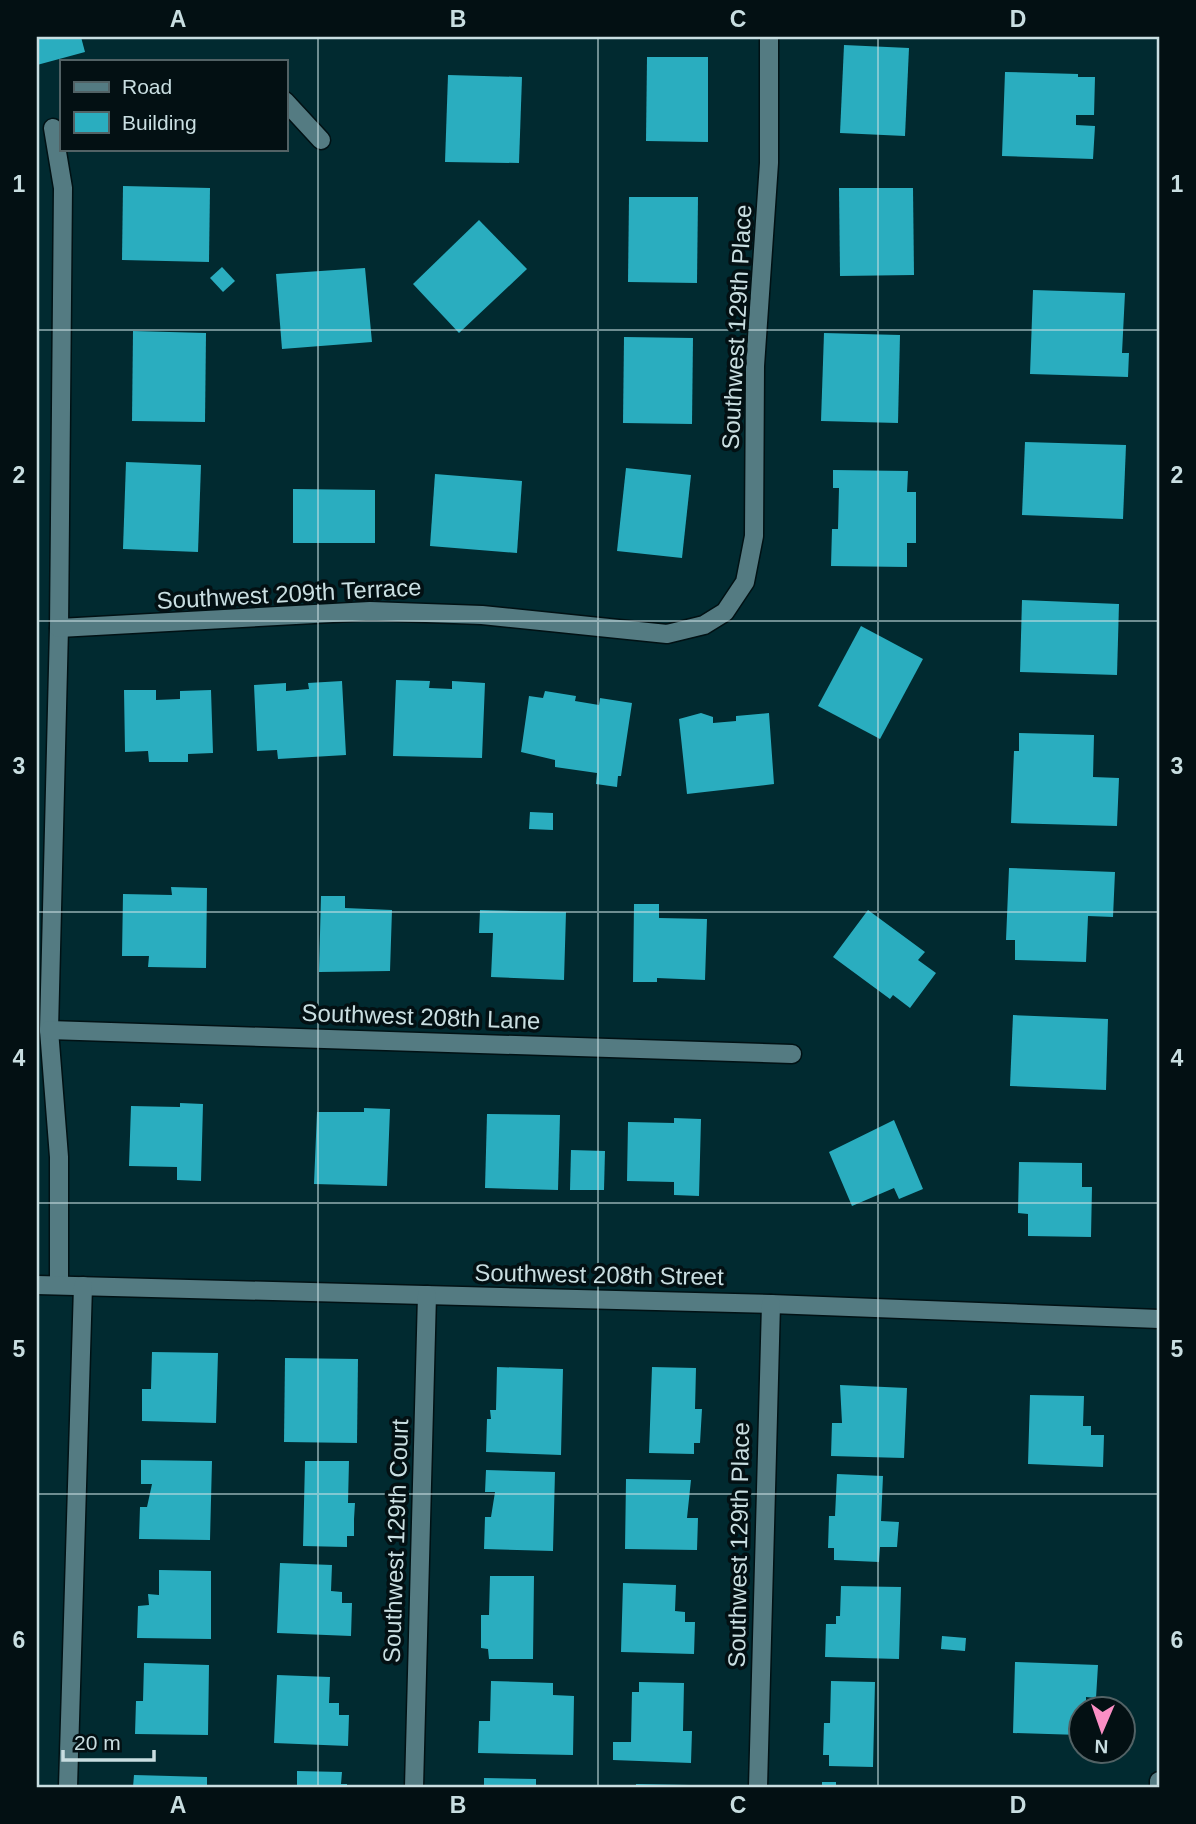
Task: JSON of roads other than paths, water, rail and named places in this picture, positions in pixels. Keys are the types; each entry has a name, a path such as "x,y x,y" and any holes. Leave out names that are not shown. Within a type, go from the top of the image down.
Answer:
{"street":[{"name":"Southwest 129th Place","path":"725,612 745,582 754,536 755,366 769,163 769,37"},
{"path":"287,103 321,140"},
{"path":"50,129 63,188 59,628 49,1030 59,1157 59,1285"},
{"name":"Southwest 209th Terrace","path":"59,628 370,611 482,615 659,634 704,625 725,612"},
{"name":"Southwest 208th Lane","path":"49,1030 792,1054"},
{"name":"Southwest 208th Street","path":"37,1285 771,1304 1159,1319"},
{"path":"68,1787 83,1286"},
{"name":"Southwest 129th Court","path":"414,1787 427,1295"},
{"name":"Southwest 129th Place","path":"758,1787 771,1304"},
{"path":"1159,1781 1159,1787"}]}
